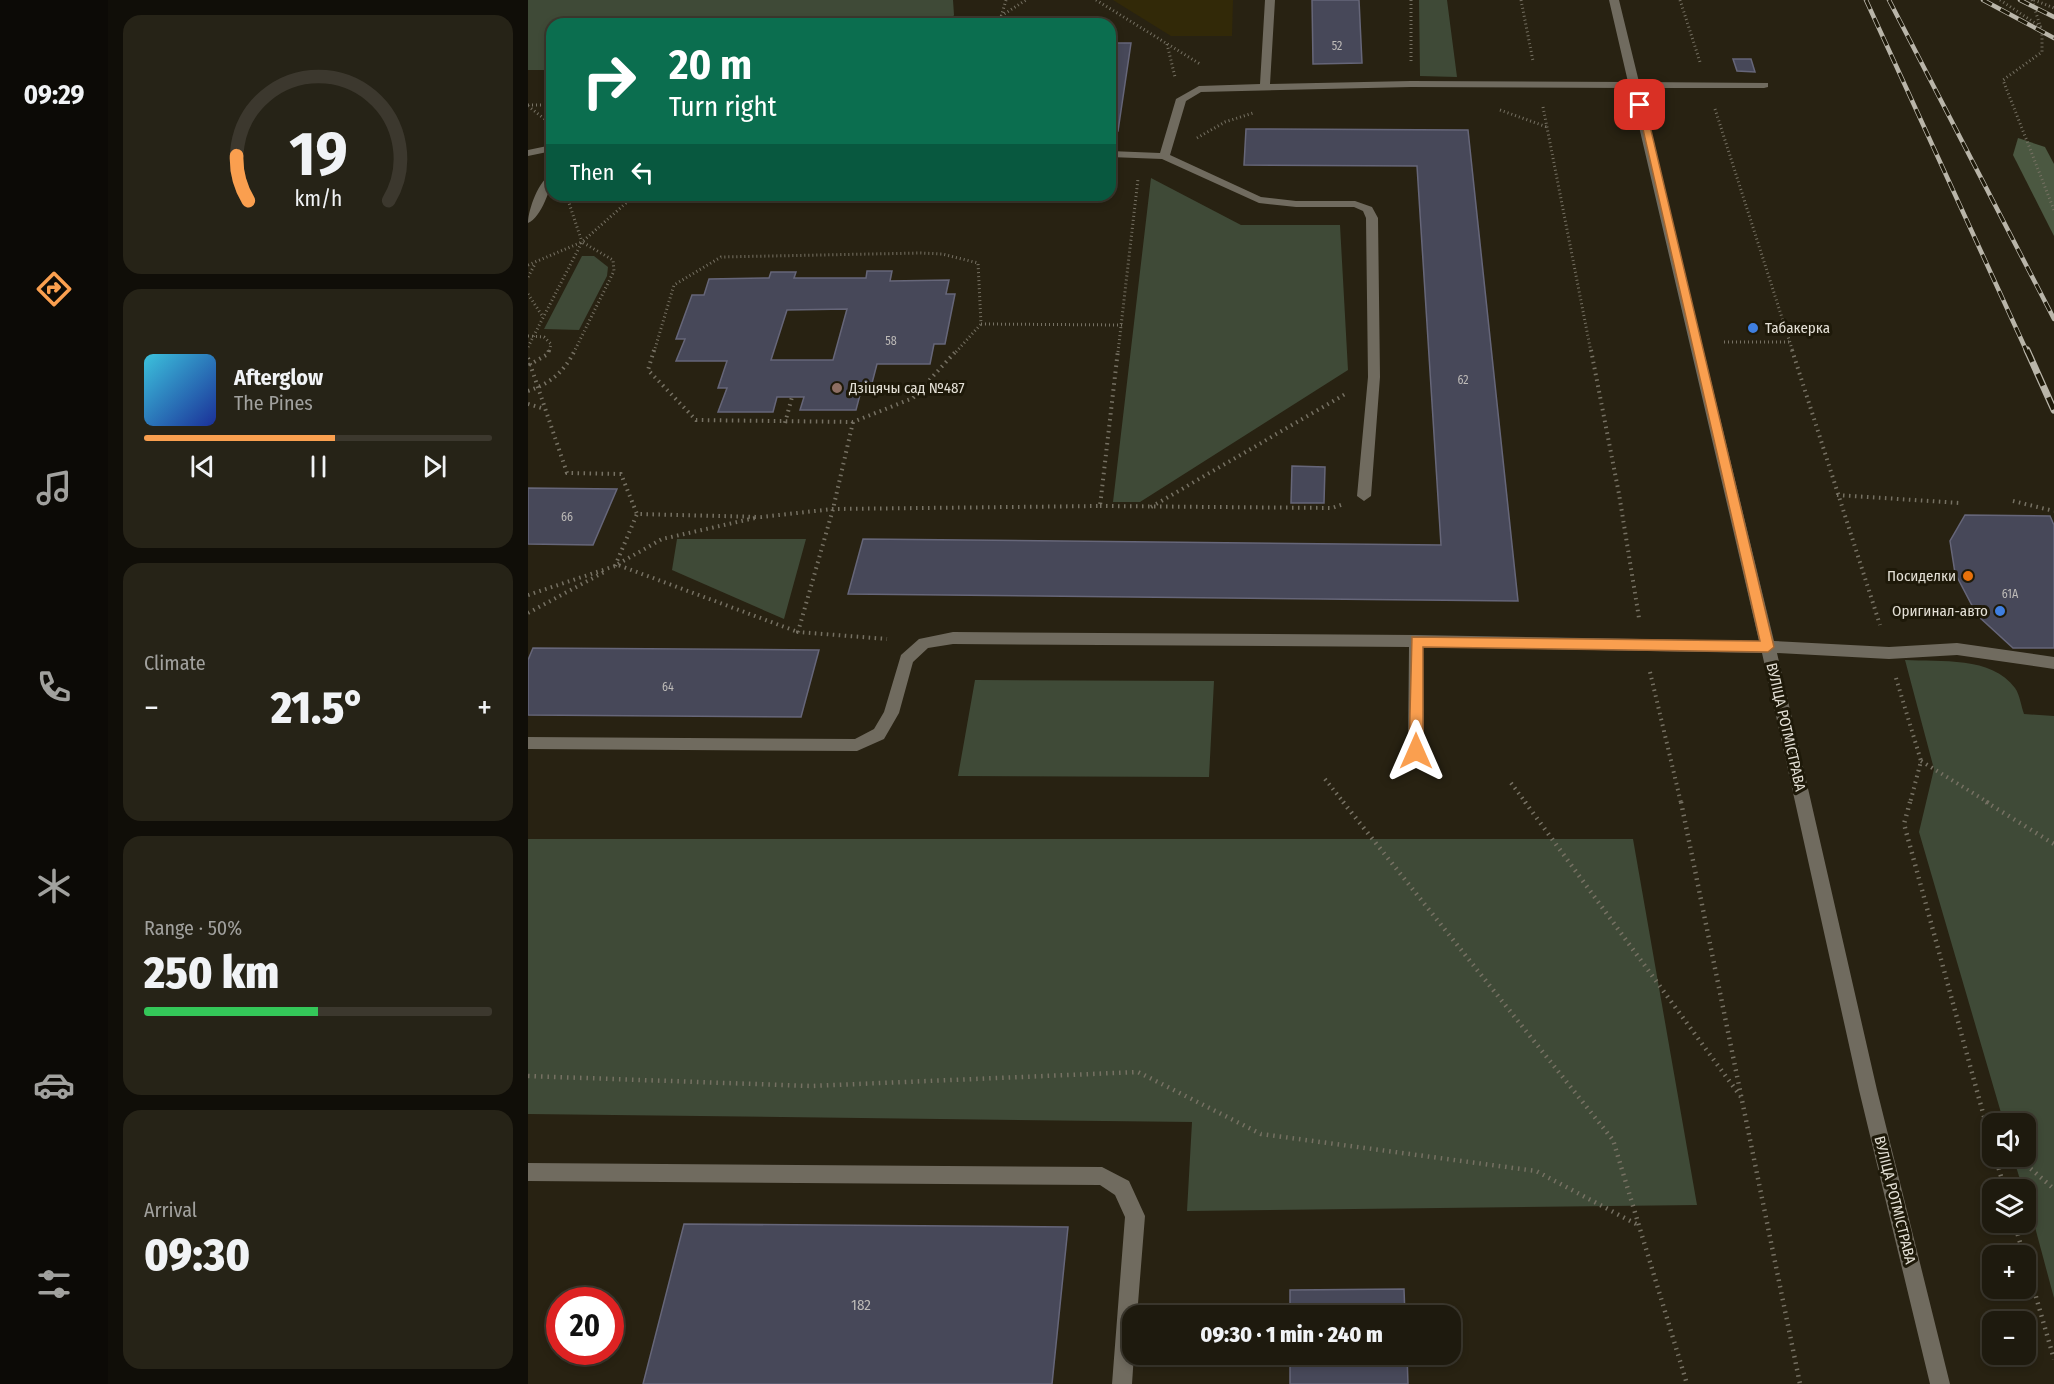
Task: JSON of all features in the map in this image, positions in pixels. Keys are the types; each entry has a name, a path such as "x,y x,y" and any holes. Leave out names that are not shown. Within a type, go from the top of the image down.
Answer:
{"street":[{"path":"1265,87 1270,0"},
{"name":"ВУЛІЦА РОТМІСТРАВА","path":"1614,0 1768,647 1868,1090 1940,1384"},
{"path":"1164,156 1181,99 1199,89 1411,84 1764,85"},
{"path":"528,153 546,149"},
{"path":"1116,154 1164,156 1258,200 1296,204 1355,204 1368,209 1372,218 1374,377 1364,496"},
{"path":"528,220 546,188"},
{"path":"528,743 856,745 879,734 891,713 906,659 924,643 953,638 1416,641 1768,647 1889,653 1957,649 2022,653 2054,663"},
{"path":"1416,641 1416,751"},
{"path":"529,1174 1102,1176 1122,1188 1135,1216 1122,1384"}],"path":[{"path":"1001,16 1006,0"},
{"path":"1001,16 1026,0"},
{"path":"1096,0 1235,87"},
{"path":"1411,84 1412,0"},
{"path":"1521,0 1619,494 1644,645 1678,788 1800,1384"},
{"path":"1680,0 1889,653 1920,761 1904,825 1984,1113"},
{"path":"2000,0 2041,27"},
{"path":"2033,0 2041,27 2042,52 2003,80 2054,210"},
{"path":"2033,0 2054,8"},
{"path":"1167,43 1181,99"},
{"path":"528,106 546,105"},
{"path":"528,106 546,120"},
{"path":"1164,156 1225,122 1257,112"},
{"path":"1100,506 1140,155"},
{"path":"528,391 560,375 567,366 614,271 612,260 582,242 569,201"},
{"path":"528,265 535,264 582,242 628,201"},
{"path":"528,347 582,242"},
{"path":"942,254 978,263 981,324 913,398 853,422 784,423 696,420 648,370 674,285 721,257 942,254"},
{"path":"528,277 535,264"},
{"path":"528,294 543,318"},
{"path":"981,324 1122,325"},
{"path":"528,336 534,335 549,340 551,349 542,359 529,365"},
{"path":"1694,342 1789,342"},
{"path":"528,358 567,473 621,474 637,514 618,565"},
{"path":"1151,508 1374,377"},
{"path":"784,423 792,397"},
{"path":"528,404 546,409"},
{"path":"798,632 833,509 853,422"},
{"path":"1837,495 1960,503"},
{"path":"528,613 662,539 761,517 833,509 1100,506 1332,508 1364,496"},
{"path":"2013,501 2054,512"},
{"path":"637,514 761,517"},
{"path":"528,595 618,565 798,632 924,643"},
{"path":"1920,761 2054,844"},
{"path":"1324,779 1613,1140 1687,1384"},
{"path":"1511,783 1743,1101"},
{"path":"528,1076 811,1086 1138,1072 1261,1134 1536,1172 1638,1225"},
{"path":"2029,1167 2054,1189"},
{"path":"2036,1298 2054,1359"}],"green space":[{"path":"528,0 953,0 952,18 546,18 546,70 528,70"},
{"path":"1419,0 1447,0 1457,77 1420,76"},
{"path":"2018,138 2045,147 2054,164 2054,236 2013,155"},
{"path":"1151,178 1241,225 1340,225 1348,370 1140,502 1113,502"},
{"path":"582,256 594,256 608,267 607,276 579,330 544,329"},
{"path":"677,539 806,539 784,619 672,570"},
{"path":"1905,660 1949,661 1993,670 2015,688 2024,714 2054,716 2054,1298 2036,1231 2036,1179 2020,1179 2016,1167 2036,1167 2036,1113 2001,1113 1919,832 1934,769"},
{"path":"975,680 1214,681 1209,777 958,776"},
{"path":"528,839 1633,839 1697,1205 1187,1211 1192,1122 528,1114"}],"sand":[{"path":"1113,0 1233,0 1232,36 1171,36"}],"building":[{"path":"1312,0 1359,0 1362,63 1313,64"},
{"path":"1116,43 1131,43 1118,131 1116,131"},
{"path":"1733,59 1751,59 1755,72 1737,71"},
{"path":"1246,129 1468,130 1518,601 848,594 863,539 1441,545 1417,166 1244,165"},
{"path":"867,271 892,271 890,281 949,280 946,294 955,294 945,344 934,344 930,364 877,364 871,387 862,387 856,410 800,410 804,397 777,397 773,412 718,412 727,388 718,388 727,361 676,361 685,339 676,339 692,295 704,295 709,279 769,278 771,272 796,272 794,278 866,278","holes":["847,309 833,360 771,360 787,310"]},
{"path":"1292,466 1325,467 1324,503 1291,503"},
{"path":"528,488 617,489 593,545 528,544"},
{"path":"1965,515 2050,516 2054,525 2054,648 2013,648 1977,615 1955,573 1950,541"},
{"path":"533,648 819,650 801,717 528,715 528,660"},
{"path":"684,1224 1068,1227 1052,1384 643,1384"},
{"path":"1404,1289 1405,1305 1290,1305 1290,1290"},
{"path":"1290,1365 1407,1365 1408,1384 1290,1384"}],"railway":[{"path":"1866,0 2027,352"},
{"path":"1889,0 2054,319"},
{"path":"1983,0 2054,38"},
{"path":"2020,0 2054,17"},
{"path":"2027,350 2054,410"}],"place":[{"name":"Табакерка","path":"1753,328"},
{"name":"Дзіцячы сад №487","path":"837,388"},
{"name":"Посиделки","path":"1968,576"},
{"name":"Оригинал-авто","path":"2000,611"}],"route":[{"path":"1416,751 1416,641 1768,647 1694,342 1640,105"}]}
